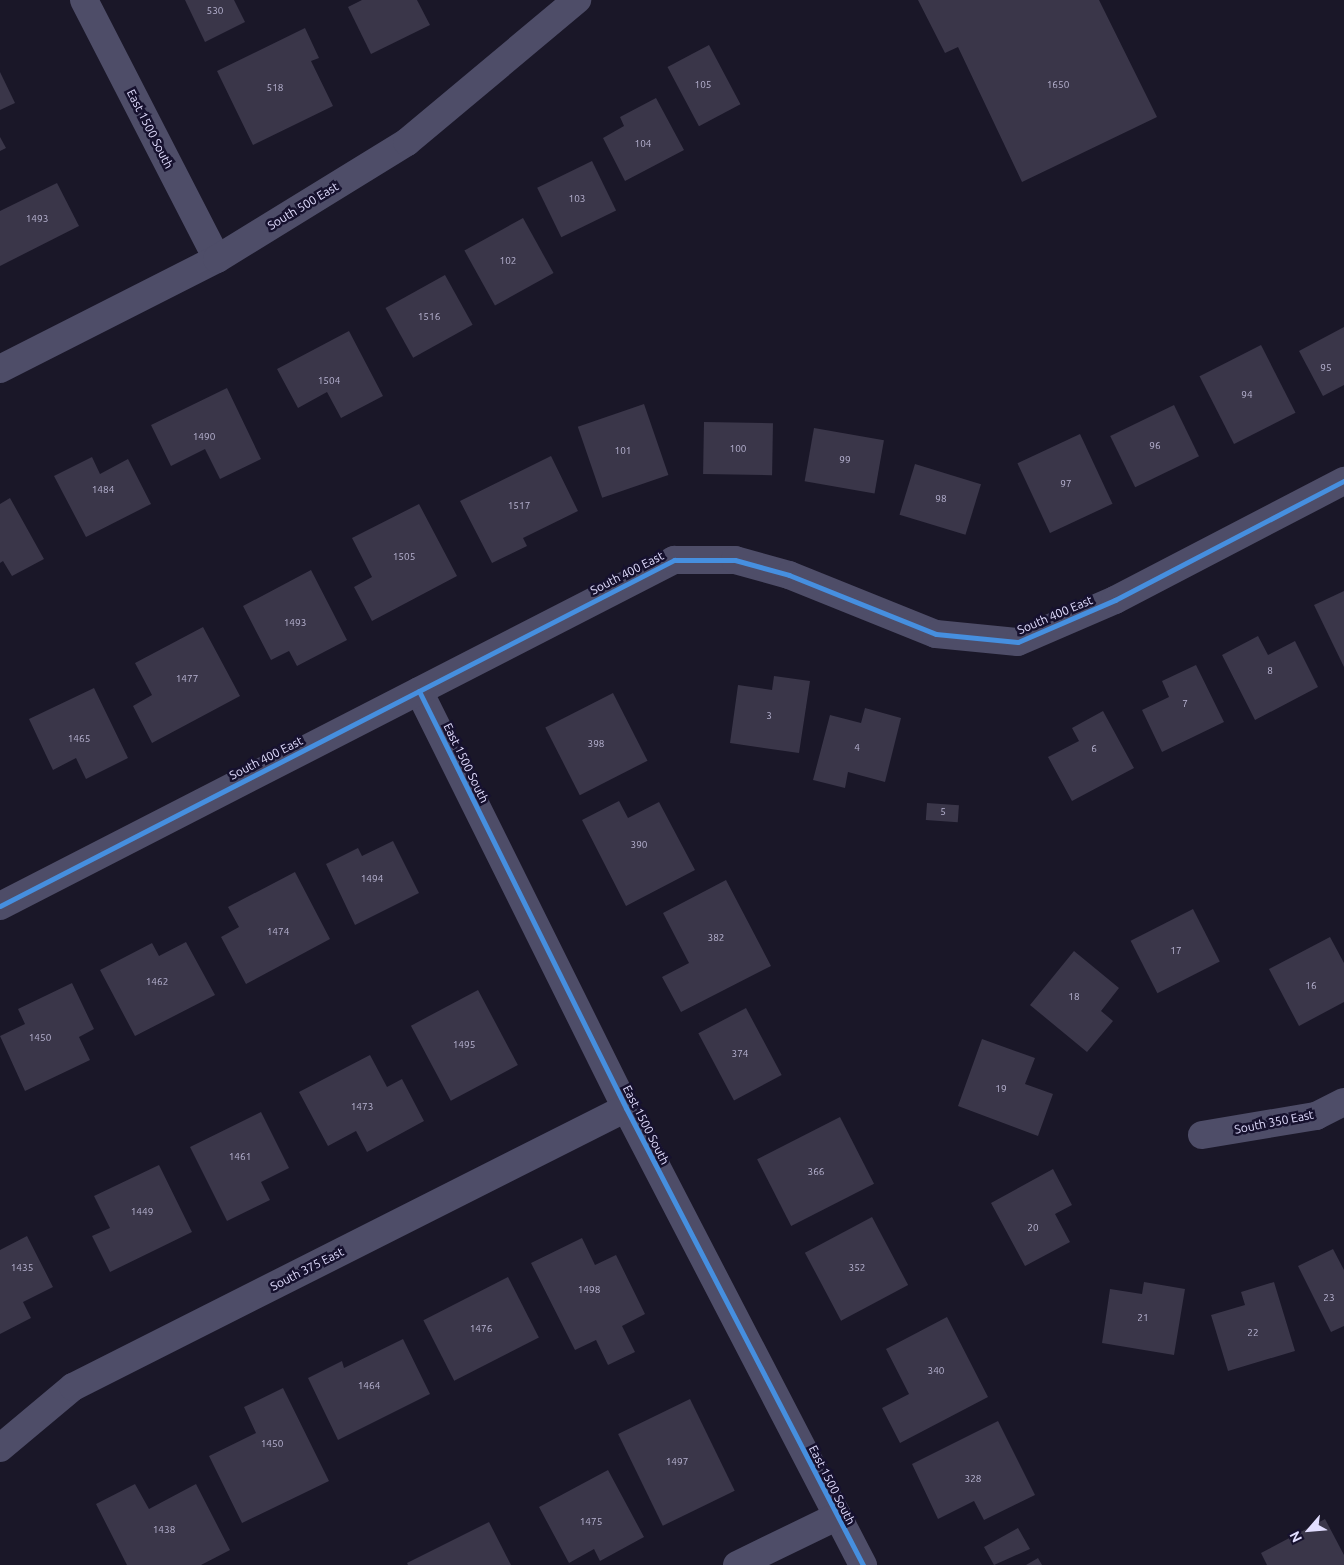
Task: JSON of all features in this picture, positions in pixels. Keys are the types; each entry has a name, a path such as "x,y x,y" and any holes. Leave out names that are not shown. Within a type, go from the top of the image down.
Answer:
{"street":[{"name":"East 1500 South","path":"84,0 217,259"},
{"name":"South 500 East","path":"0,369 217,259 407,142 576,0"},
{"name":"South 400 East","path":"0,906 674,560 734,560 790,575 936,634 1018,642 1115,600 1344,481"},
{"name":"East 1500 South","path":"419,691 626,1108 863,1565"},
{"name":"South 350 East","path":"1202,1135 1316,1116 1344,1102"},
{"name":"South 375 East","path":"0,1448 73,1387 626,1108"},
{"path":"737,1565 838,1516"}],"building":[{"path":"185,0 234,0 245,22 205,42"},
{"path":"362,0 417,0 430,25 371,54 348,7"},
{"path":"918,0 1099,0 1157,117 1022,182 958,47 945,53"},
{"path":"305,28 319,58 311,61 333,106 253,145 217,71"},
{"path":"709,45 740,104 699,126 668,67"},
{"path":"0,72 15,103 0,110"},
{"path":"656,98 684,150 625,181 603,138 624,126 620,117"},
{"path":"0,137 6,148 0,151"},
{"path":"592,161 616,210 561,237 537,188"},
{"path":"57,183 79,226 0,266 0,211"},
{"path":"523,218 554,273 495,306 464,250"},
{"path":"445,275 473,325 413,358 386,308"},
{"path":"1344,327 1344,385 1323,396 1299,351"},
{"path":"349,331 383,396 341,418 327,392 298,408 277,369"},
{"path":"1261,345 1296,413 1234,444 1200,376"},
{"path":"227,388 261,459 220,479 205,449 171,466 151,425"},
{"path":"644,404 668,475 602,498 578,427"},
{"path":"1174,405 1199,456 1135,487 1110,436"},
{"path":"704,422 773,423 772,475 703,474"},
{"path":"814,428 884,440 875,494 805,481"},
{"path":"1080,434 1113,504 1050,533 1017,463"},
{"path":"551,456 578,511 523,538 527,546 492,563 460,501"},
{"path":"92,457 100,474 128,459 151,504 86,537 54,476"},
{"path":"915,464 981,484 965,535 900,515"},
{"path":"10,498 44,559 12,576 3,561 0,563 0,504"},
{"path":"419,504 457,576 372,621 354,587 372,577 352,538"},
{"path":"311,570 347,640 297,666 289,651 271,660 243,606"},
{"path":"1344,591 1344,667 1314,605"},
{"path":"203,627 240,696 152,743 133,706 152,695 135,663"},
{"path":"1258,636 1268,655 1295,641 1318,687 1255,720 1222,655"},
{"path":"1196,665 1224,722 1162,752 1142,710 1169,697 1162,681"},
{"path":"774,676 810,681 799,753 730,743 738,685 772,690"},
{"path":"94,688 128,758 86,779 76,758 53,770 29,719"},
{"path":"613,693 648,761 580,795 545,728"},
{"path":"865,708 901,718 885,782 848,772 845,788 813,780 830,715 861,723"},
{"path":"1103,711 1134,768 1072,801 1048,757 1079,741 1072,728"},
{"path":"619,801 628,818 659,802 695,870 626,906 582,820"},
{"path":"927,803 959,805 958,822 926,820"},
{"path":"393,841 419,893 355,925 326,864 358,848 362,856"},
{"path":"295,872 330,939 246,984 221,937 239,927 228,907"},
{"path":"726,880 771,966 681,1012 662,977 689,963 663,913"},
{"path":"1193,909 1220,962 1157,993 1131,941"},
{"path":"1330,937 1344,963 1344,1002 1299,1026 1269,969"},
{"path":"186,942 215,995 135,1036 100,970 152,943 159,956"},
{"path":"1074,951 1119,988 1101,1011 1113,1021 1087,1052 1030,1005"},
{"path":"72,983 94,1029 79,1037 90,1060 25,1091 0,1036 25,1024 18,1009"},
{"path":"478,990 518,1065 451,1101 411,1026"},
{"path":"746,1008 782,1075 734,1100 698,1033"},
{"path":"982,1039 1035,1058 1025,1084 1053,1094 1038,1136 958,1106"},
{"path":"370,1055 387,1087 402,1079 424,1121 367,1152 356,1131 328,1146 299,1092"},
{"path":"261,1112 289,1168 261,1182 270,1200 227,1221 190,1147"},
{"path":"840,1117 874,1184 791,1226 757,1159"},
{"path":"159,1165 192,1232 110,1272 92,1236 110,1228 94,1196"},
{"path":"1053,1169 1072,1205 1055,1214 1070,1242 1025,1266 991,1203"},
{"path":"872,1217 908,1285 841,1321 805,1253"},
{"path":"27,1236 53,1287 23,1302 31,1318 0,1334 0,1250"},
{"path":"582,1238 595,1265 616,1255 645,1314 622,1326 635,1352 608,1365 596,1340 575,1350 531,1263"},
{"path":"1333,1249 1344,1270 1344,1326 1331,1332 1298,1266"},
{"path":"508,1277 539,1338 454,1381 423,1320"},
{"path":"1144,1282 1185,1289 1174,1355 1102,1343 1110,1289 1142,1294"},
{"path":"1274,1282 1295,1351 1228,1371 1211,1315 1245,1305 1241,1292"},
{"path":"947,1317 988,1397 900,1443 882,1408 909,1394 886,1349"},
{"path":"403,1339 430,1394 338,1440 308,1378 342,1361 344,1368"},
{"path":"283,1388 329,1481 242,1523 209,1456 256,1433 244,1407"},
{"path":"690,1399 735,1491 663,1526 618,1434"},
{"path":"998,1421 1035,1495 984,1520 974,1501 938,1519 912,1464"},
{"path":"608,1470 644,1537 600,1561 594,1549 569,1563 539,1507"},
{"path":"135,1484 149,1509 196,1484 230,1550 201,1565 127,1565 96,1504"},
{"path":"1325,1519 1344,1555 1344,1565 1267,1565 1261,1553"},
{"path":"489,1522 511,1565 408,1565 407,1563"},
{"path":"1018,1528 1030,1549 994,1565 984,1547"},
{"path":"1038,1558 1042,1565 1026,1565"}],"cycle path":[{"path":"0,906 674,560 735,560 789,575 936,634 1018,642 1115,600 1344,481"},
{"path":"419,691 626,1108 863,1565"}]}
